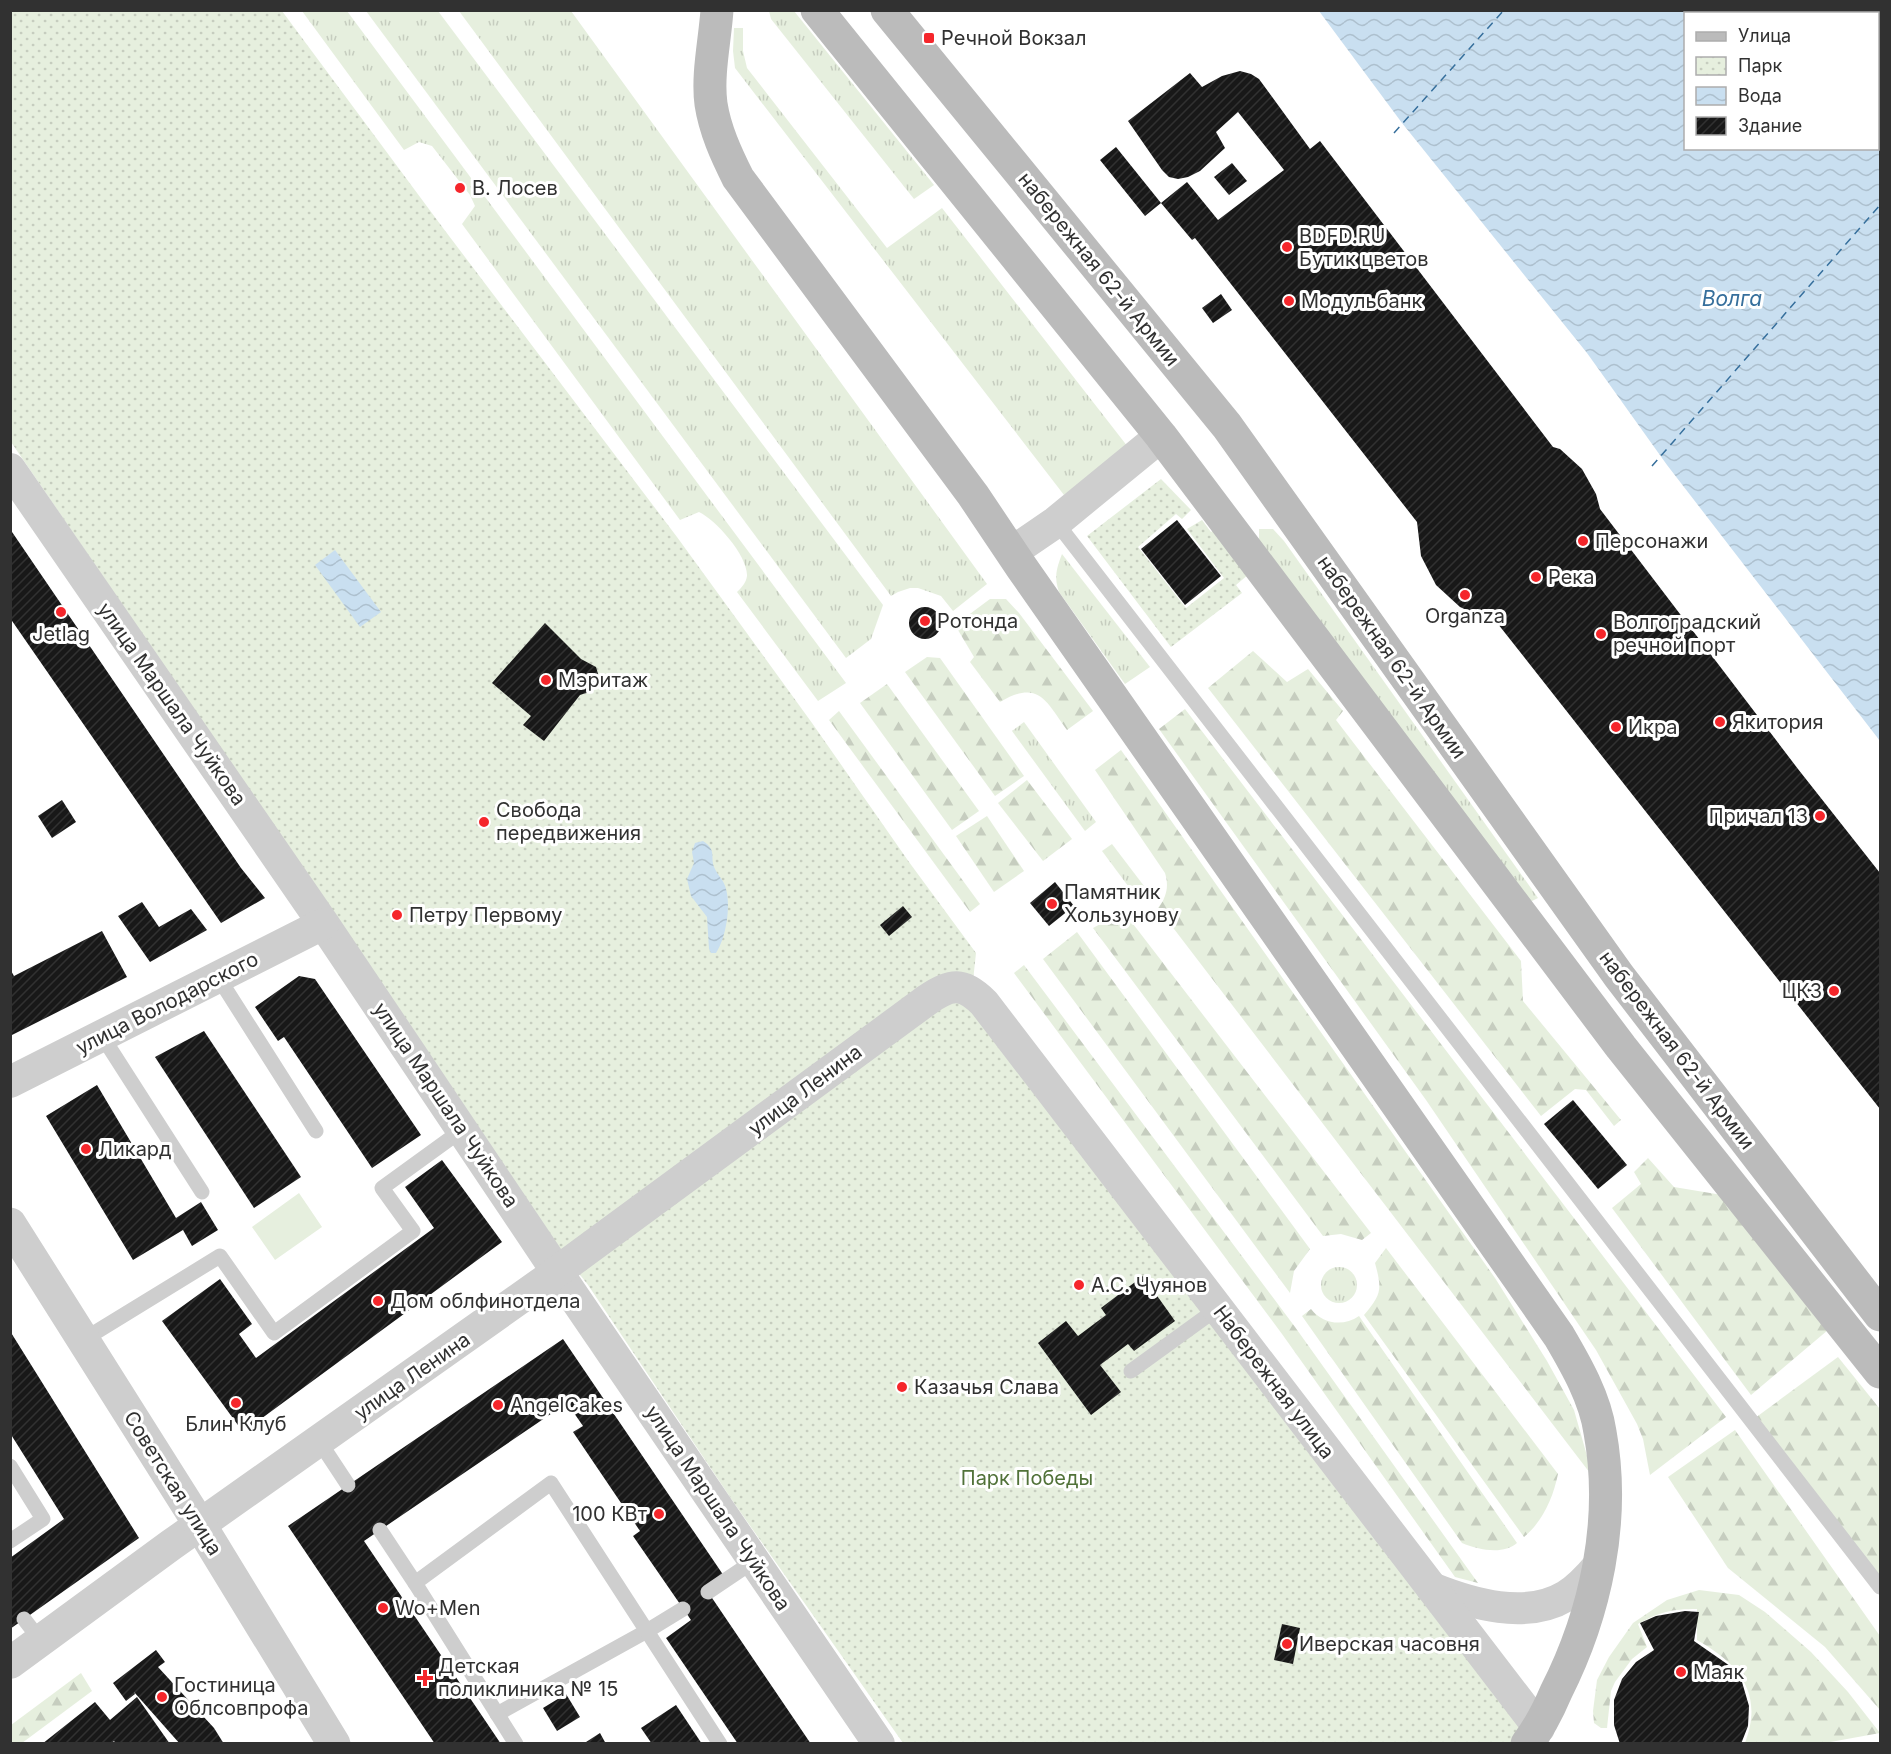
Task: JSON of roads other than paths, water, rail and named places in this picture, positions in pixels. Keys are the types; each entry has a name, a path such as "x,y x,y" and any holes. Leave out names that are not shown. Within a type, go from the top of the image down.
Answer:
{"main road":[{"name":"набережная 62-й Армии","path":"817,10 1161,436 1621,1047 1881,1372"},
{"name":"набережная 62-й Армии","path":"887,10 1227,426 1619,976 1881,1315"},
{"path":"724,18 712,64 711,103 721,143 738,178 973,495 1559,1336 1590,1396 1600,1430 1605,1466 1605,1524 1599,1565 1582,1632 1568,1670 1533,1736"}],"street":[{"path":"1012,552 1056,522 1161,436"},
{"name":"улица Маршала Чуйкова","path":"10,469 323,924 557,1272 879,1743"},
{"name":"улица Володарского","path":"10,1082 323,924"},
{"name":"улица Ленина","path":"10,1663 32,1630 200,1525 557,1272 941,990 959,987"},
{"name":"Набережная улица","path":"959,987 972,990 984,1003 1218,1308 1432,1588 1533,1736"},
{"name":"Советская улица","path":"13,1233 200,1525 334,1743"},
{"path":"1432,1588 1460,1599 1490,1605 1518,1608 1542,1606 1565,1597 1585,1582 1599,1565"}],"lane":[{"path":"1056,522 1881,1587"},
{"path":"219,977 316,1131"},
{"path":"102,1036 201,1192"},
{"path":"83,1340 220,1257 274,1333 413,1231 382,1188 462,1130"},
{"path":"1131,1371 1218,1308"},
{"path":"319,1441 348,1485"},
{"path":"10,1466 43,1518 10,1541"},
{"path":"415,1582 551,1483 720,1743"},
{"path":"380,1530 516,1743"},
{"path":"708,1592 754,1561"},
{"path":"497,1714 683,1609"}],"water":[{"name":"Волга","path":"1319,11 1880,11 1880,741 1667,465 1587,353 1402,123"},
{"path":"335,550 381,612 360,627 315,565"},
{"path":"703,841 712,851 713,865 724,883 727,896 728,913 725,931 716,953 711,953 709,949 707,917 691,896 687,879 694,863 692,852 695,843"}],"place":[{"name":"Речной Вокзал","path":"929,38"},
{"name":"В. Лосев","path":"460,188"},
{"name":"BDFD.RU Бутик цветов","path":"1287,247"},
{"name":"Модульбанк","path":"1289,301"},
{"name":"Персонажи","path":"1583,541"},
{"name":"Река","path":"1536,577"},
{"name":"Organza","path":"1465,595"},
{"name":"Jetlag","path":"61,612"},
{"name":"Ротонда","path":"925,621"},
{"name":"Волгоградский речной порт","path":"1601,634"},
{"name":"Мэритаж","path":"546,680"},
{"name":"Якитория","path":"1720,722"},
{"name":"Икра","path":"1616,727"},
{"name":"Причал 13","path":"1820,816"},
{"name":"Свобода передвижения","path":"484,822"},
{"name":"Памятник Хользунову","path":"1052,904"},
{"name":"Петру Первому","path":"397,915"},
{"name":"ЦКЗ","path":"1834,991"},
{"name":"Ликард","path":"86,1149"},
{"name":"А.С. Чуянов","path":"1079,1285"},
{"name":"Дом облфинотдела","path":"378,1301"},
{"name":"Казачья Слава","path":"902,1387"},
{"name":"Блин Клуб","path":"236,1403"},
{"name":"AngelCakes","path":"498,1405"},
{"name":"100 КВт","path":"659,1514"},
{"name":"Wo+Men","path":"383,1608"},
{"name":"Иверская часовня","path":"1287,1644"},
{"name":"Маяк","path":"1681,1672"},
{"name":"Детская поликлиника № 15","path":"425,1678"},
{"name":"Гостиница Облсовпрофа","path":"162,1697"}],"park label":[{"name":"Парк Победы","path":"1027,1478"}]}
